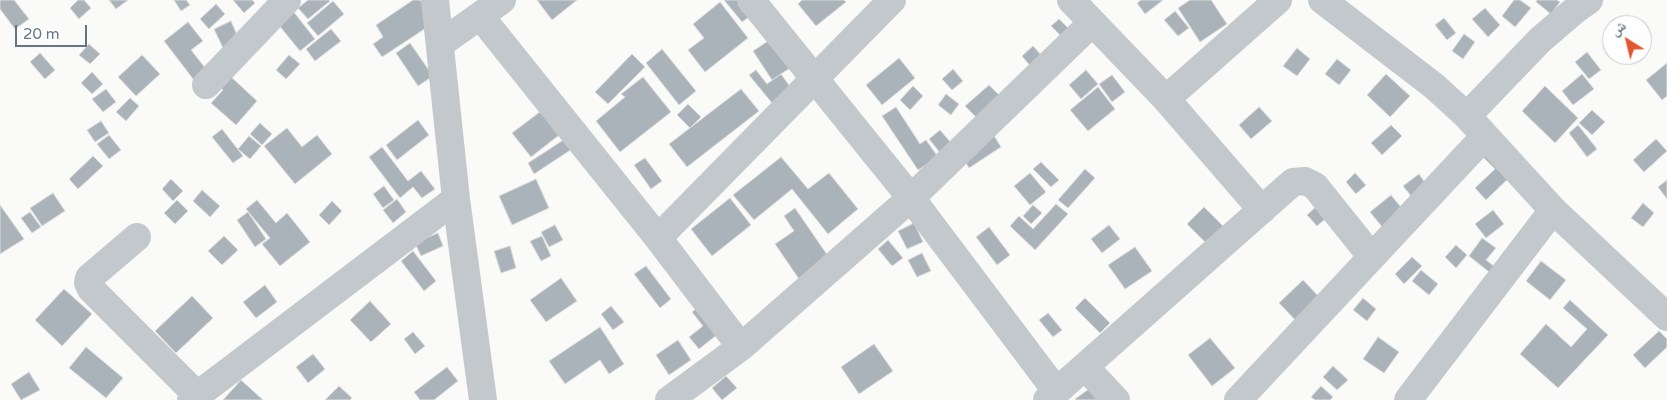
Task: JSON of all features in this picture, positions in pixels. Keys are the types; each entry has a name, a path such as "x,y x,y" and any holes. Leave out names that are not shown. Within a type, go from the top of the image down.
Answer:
{"street":[{"path":"206,85 287,0"},
{"path":"435,0 456,198 482,400"},
{"path":"440,44 481,17 502,0"},
{"path":"750,0 911,198 1052,396 1293,182 1305,181 1315,186 1371,256"},
{"path":"658,238 892,0"},
{"path":"1071,0 1166,100 1262,210"},
{"path":"1166,100 1278,0"},
{"path":"1322,0 1434,86 1467,116 1553,210 1667,317"},
{"path":"1467,116 1540,40 1589,0"},
{"path":"481,17 658,238 741,347"},
{"path":"669,400 741,347 911,198 1092,23"},
{"path":"1238,400 1485,136"},
{"path":"138,237 89,278 88,283 91,289 194,398 456,198"},
{"path":"1408,400 1553,210"},
{"path":"1085,367 1116,400"}],"building":[{"path":"0,0 14,0 29,19 15,29 0,9"},
{"path":"78,0 84,0 91,8 79,19 70,8"},
{"path":"109,0 128,0 116,9"},
{"path":"174,0 186,0 190,5 181,11"},
{"path":"233,0 252,0 255,3 244,13"},
{"path":"308,0 330,1 308,19 298,8"},
{"path":"413,0 420,0 435,22 382,57 373,44 383,37 376,25"},
{"path":"537,0 577,0 552,20"},
{"path":"724,0 743,0 753,14 742,22"},
{"path":"802,0 844,0 846,2 816,26 798,4"},
{"path":"1141,0 1163,0 1145,14 1137,3"},
{"path":"1190,0 1211,0 1227,24 1200,42 1178,8"},
{"path":"1514,0 1520,0 1531,8 1515,27 1502,16"},
{"path":"1537,0 1557,0 1560,2 1551,14 1536,2"},
{"path":"333,1 344,14 318,36 307,23"},
{"path":"720,2 748,38 705,72 688,50 704,38 693,24"},
{"path":"216,4 225,14 209,29 200,19"},
{"path":"1485,8 1500,25 1488,37 1472,19"},
{"path":"293,11 315,39 300,51 278,24"},
{"path":"1175,11 1189,28 1178,36 1164,20"},
{"path":"1444,18 1456,33 1447,40 1435,25"},
{"path":"1059,19 1071,31 1063,38 1051,26"},
{"path":"231,21 240,42 224,50 214,29"},
{"path":"188,22 203,41 191,50 210,74 197,84 164,41"},
{"path":"331,29 341,41 315,61 306,49"},
{"path":"780,33 799,62 772,80 753,51"},
{"path":"1464,34 1475,42 1463,59 1452,51"},
{"path":"410,43 433,76 418,86 396,53"},
{"path":"89,44 100,54 90,64 79,55"},
{"path":"1033,46 1043,57 1032,68 1022,56"},
{"path":"1297,48 1310,59 1297,76 1283,66"},
{"path":"662,49 696,91 679,105 646,63"},
{"path":"1587,52 1601,70 1589,79 1575,62"},
{"path":"40,53 55,70 45,79 30,62"},
{"path":"632,54 645,67 608,104 595,92"},
{"path":"142,55 160,74 136,96 118,77"},
{"path":"289,55 300,64 286,79 276,70"},
{"path":"899,58 915,78 882,105 866,85"},
{"path":"1337,59 1351,70 1339,85 1325,74"},
{"path":"1667,63 1667,96 1662,100 1646,80"},
{"path":"953,69 963,81 952,90 942,79"},
{"path":"756,70 767,84 781,74 791,88 772,103 749,75"},
{"path":"1086,70 1098,84 1081,99 1069,85"},
{"path":"92,72 103,84 92,94 81,83"},
{"path":"1386,74 1410,96 1390,117 1367,95"},
{"path":"1582,74 1594,89 1573,105 1562,91"},
{"path":"229,75 257,101 236,125 211,103 223,90 219,87"},
{"path":"1112,75 1125,92 1112,102 1099,84"},
{"path":"643,77 671,112 620,152 596,121 625,97 621,94"},
{"path":"989,85 999,95 976,117 965,106"},
{"path":"913,86 923,96 910,110 900,100"},
{"path":"1545,86 1578,118 1555,143 1522,111"},
{"path":"1098,87 1115,109 1088,131 1070,110"},
{"path":"106,89 116,102 103,112 92,99"},
{"path":"741,89 759,111 687,167 669,144"},
{"path":"946,94 959,104 951,115 938,105"},
{"path":"130,98 139,106 126,121 116,112"},
{"path":"688,104 701,117 690,128 677,115"},
{"path":"896,107 920,144 926,140 938,157 918,170 882,116"},
{"path":"1259,107 1272,121 1251,139 1239,125"},
{"path":"545,108 563,132 531,157 512,133"},
{"path":"1592,110 1605,122 1592,135 1579,123"},
{"path":"418,120 429,135 397,160 386,145"},
{"path":"101,121 109,133 95,142 87,130"},
{"path":"260,123 272,134 262,145 250,134"},
{"path":"1391,125 1402,136 1382,155 1371,143"},
{"path":"1578,125 1597,149 1587,157 1569,133"},
{"path":"287,128 302,147 317,135 332,154 295,184 264,146"},
{"path":"222,129 243,156 233,163 212,137"},
{"path":"940,130 952,144 941,154 929,139"},
{"path":"993,134 1001,147 969,168 961,155"},
{"path":"109,135 121,150 109,159 97,144"},
{"path":"249,136 261,146 250,159 238,149"},
{"path":"565,139 572,149 534,174 528,163"},
{"path":"1656,139 1667,151 1644,172 1633,160"},
{"path":"1492,145 1517,170 1486,200 1475,188 1495,169 1482,156"},
{"path":"382,147 408,181 421,171 435,189 422,198 413,187 400,198 369,157"},
{"path":"93,156 103,166 78,189 69,179"},
{"path":"781,157 808,189 829,173 858,209 828,234 792,189 754,220 733,195"},
{"path":"645,158 662,181 651,189 634,165"},
{"path":"1041,162 1059,180 1051,187 1033,169"},
{"path":"1085,169 1095,178 1068,208 1058,200"},
{"path":"1030,173 1046,192 1030,205 1014,186"},
{"path":"1355,173 1366,185 1356,194 1346,182"},
{"path":"1419,174 1426,184 1411,196 1403,186"},
{"path":"171,179 183,191 173,201 162,189"},
{"path":"536,179 549,208 512,225 499,196"},
{"path":"1667,180 1667,199 1658,187"},
{"path":"384,186 394,200 383,208 373,194"},
{"path":"202,190 220,206 210,217 193,201"},
{"path":"53,193 65,211 42,226 30,208"},
{"path":"1391,195 1404,211 1383,228 1370,212"},
{"path":"730,198 751,225 712,256 691,229"},
{"path":"397,199 406,212 393,223 383,210"},
{"path":"177,200 188,211 175,224 164,213"},
{"path":"257,200 276,223 287,213 310,242 280,266 262,244 270,238 246,209"},
{"path":"332,201 342,211 329,225 319,215"},
{"path":"1320,203 1330,215 1317,226 1307,215"},
{"path":"1643,203 1654,213 1643,227 1631,218"},
{"path":"1056,204 1068,214 1035,250 1010,226 1019,216 1033,229"},
{"path":"0,205 24,239 0,254"},
{"path":"1033,205 1042,213 1031,224 1023,216"},
{"path":"1204,207 1226,229 1209,246 1187,224"},
{"path":"795,208 830,259 799,279 775,244 794,231 784,216"},
{"path":"1493,210 1504,224 1486,238 1475,224"},
{"path":"30,212 41,227 32,233 21,218"},
{"path":"248,212 266,239 255,247 237,220"},
{"path":"914,223 923,242 907,249 898,231"},
{"path":"555,225 563,240 549,247 541,232"},
{"path":"1109,225 1120,239 1102,253 1091,239"},
{"path":"989,227 1010,255 997,265 976,237"},
{"path":"438,233 443,246 421,256 415,243"},
{"path":"224,236 238,250 222,265 208,251"},
{"path":"542,236 551,256 541,261 530,241"},
{"path":"1482,238 1496,248 1486,260 1503,273 1498,279 1469,256"},
{"path":"888,240 903,258 892,266 878,249"},
{"path":"1456,245 1467,255 1456,268 1445,257"},
{"path":"510,246 516,268 501,273 494,251"},
{"path":"1135,247 1152,271 1125,289 1108,265"},
{"path":"413,251 436,281 424,291 401,261"},
{"path":"922,253 931,271 917,277 908,260"},
{"path":"1412,257 1422,266 1404,284 1395,274"},
{"path":"1541,261 1566,280 1550,300 1526,281"},
{"path":"646,266 671,299 660,308 634,274"},
{"path":"1421,270 1438,284 1429,295 1412,281"},
{"path":"561,278 577,301 546,322 530,300"},
{"path":"1303,280 1322,300 1298,323 1279,303"},
{"path":"265,285 277,302 256,318 243,302"},
{"path":"64,289 92,314 62,346 35,320"},
{"path":"192,296 213,318 176,353 155,331"},
{"path":"1085,298 1110,323 1100,333 1075,308"},
{"path":"1363,298 1376,309 1367,321 1353,310"},
{"path":"1570,300 1608,335 1558,388 1520,354 1546,324 1571,347 1587,329 1563,308"},
{"path":"370,301 391,324 371,342 350,320"},
{"path":"702,304 723,330 699,349 689,337 703,326 692,312"},
{"path":"611,306 624,322 613,330 601,314"},
{"path":"1048,313 1062,330 1053,337 1039,320"},
{"path":"600,327 624,364 609,374 600,360 565,384 549,361"},
{"path":"1659,331 1667,339 1667,347 1645,368 1633,355"},
{"path":"413,332 425,346 415,354 404,339"},
{"path":"1378,337 1399,352 1384,373 1363,359"},
{"path":"1210,338 1235,368 1212,386 1188,355"},
{"path":"678,340 691,360 669,375 656,355"},
{"path":"874,344 893,371 859,394 841,367"},
{"path":"86,347 123,378 106,398 69,368"},
{"path":"313,354 325,369 308,383 296,367"},
{"path":"1333,366 1348,380 1337,390 1323,377"},
{"path":"447,367 458,381 434,400 420,400 414,392"},
{"path":"29,372 40,390 21,400 11,384"},
{"path":"726,376 737,388 722,400 712,388"},
{"path":"241,380 263,400 223,400"},
{"path":"339,386 352,398 350,400 325,400"},
{"path":"1321,386 1333,397 1330,400 1315,400 1311,397"},
{"path":"1089,389 1097,400 1075,399"}]}
